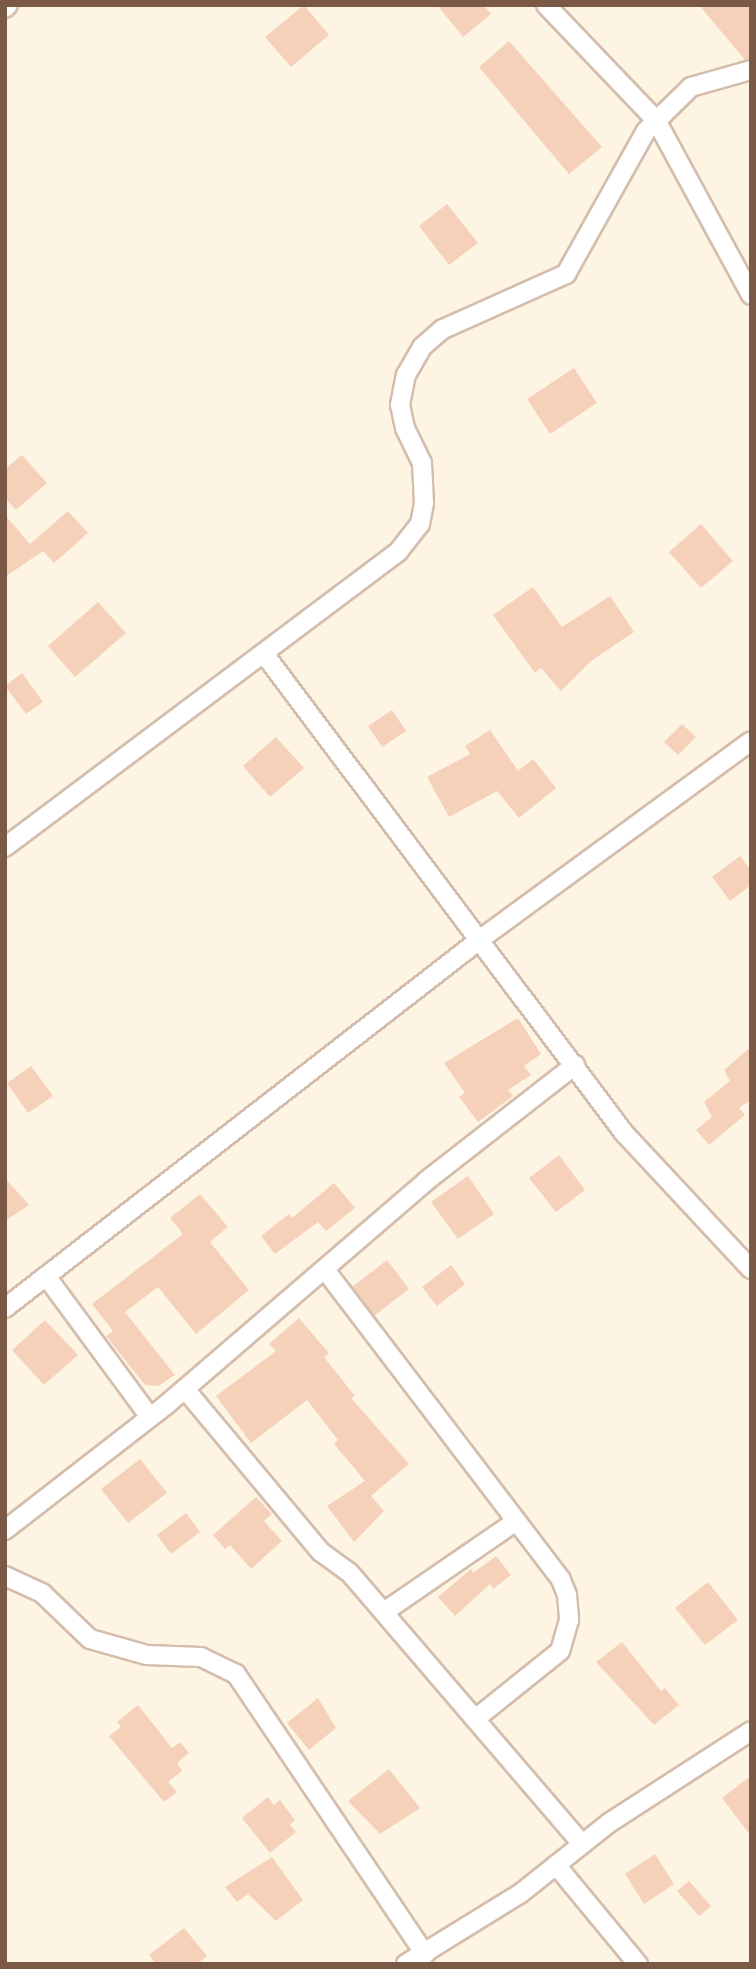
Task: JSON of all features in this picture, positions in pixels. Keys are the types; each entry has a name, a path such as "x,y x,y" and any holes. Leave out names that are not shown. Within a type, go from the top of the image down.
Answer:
{"street":[{"path":"546,5 656,120 751,295"},
{"path":"5,847 265,655 398,552 420,524 424,503 422,463 405,428 400,405 406,375 422,347 443,329 566,274 656,120 691,87 751,70"},
{"path":"265,655 482,938 646,1159 751,1269"},
{"path":"5,1308 482,938 751,741"},
{"path":"5,1530 185,1389 326,1271 426,1181 575,1065"},
{"path":"326,1271 561,1580 567,1595 566,1634 551,1662 475,1719"},
{"path":"46,1276 150,1417"},
{"path":"185,1389 321,1552 349,1572 582,1844"},
{"path":"384,1612 515,1522"},
{"path":"5,1576 42,1593 90,1639 147,1655 201,1657 236,1674 425,1954"},
{"path":"406,1964 425,1954 556,1865 582,1844 751,1731"},
{"path":"556,1865 638,1964"}],"building":[{"path":"304,5 329,35 291,67 265,37"},
{"path":"437,5 484,5 491,14 463,37"},
{"path":"699,5 751,5 751,59 745,60"},
{"path":"509,41 602,147 569,174 479,67"},
{"path":"447,204 478,243 449,265 419,226"},
{"path":"574,368 597,403 550,434 527,399"},
{"path":"22,455 47,483 16,510 5,498 5,469"},
{"path":"68,511 88,533 54,563 43,551 5,577 5,515 30,544"},
{"path":"701,524 733,561 701,588 669,552"},
{"path":"533,587 562,627 610,596 634,632 591,661 561,691 541,668 535,673 493,615"},
{"path":"98,602 126,633 75,677 48,646"},
{"path":"22,673 43,702 26,714 5,686"},
{"path":"392,710 406,731 382,747 368,726"},
{"path":"682,724 696,737 678,755 664,742"},
{"path":"490,730 518,771 533,759 556,788 519,818 497,791 449,817 427,777 470,754 465,746"},
{"path":"276,737 304,768 270,797 243,766"},
{"path":"740,856 751,871 751,885 730,901 712,877"},
{"path":"518,1018 541,1054 524,1066 531,1075 508,1090 513,1096 478,1122 459,1097 465,1093 444,1063"},
{"path":"751,1047 751,1100 739,1108 745,1115 709,1145 696,1130 712,1117 704,1102 730,1081 724,1070"},
{"path":"31,1066 53,1096 28,1113 7,1083"},
{"path":"559,1155 585,1190 556,1212 529,1178"},
{"path":"468,1176 494,1214 458,1239 431,1202"},
{"path":"5,1178 29,1205 5,1221"},
{"path":"334,1183 355,1208 326,1231 318,1222 275,1254 261,1236 289,1214 292,1218"},
{"path":"200,1194 228,1227 210,1242 249,1290 196,1334 158,1287 125,1312 175,1375 158,1386 145,1385 106,1336 113,1331 92,1304 183,1234 170,1218"},
{"path":"387,1260 409,1289 374,1316 352,1287"},
{"path":"451,1265 465,1284 437,1306 422,1287"},
{"path":"299,1318 329,1353 324,1357 355,1396 351,1398 409,1464 371,1496 384,1511 354,1542 327,1506 365,1481 334,1444 338,1440 307,1400 251,1443 216,1396 276,1351 269,1344"},
{"path":"45,1320 78,1355 44,1385 12,1350"},
{"path":"140,1459 167,1493 128,1523 101,1489"},
{"path":"256,1497 272,1514 264,1521 282,1541 251,1569 230,1545 225,1549 213,1535"},
{"path":"186,1513 200,1532 171,1554 157,1535"},
{"path":"496,1556 511,1575 493,1589 490,1584 455,1616 438,1597 471,1569 473,1573"},
{"path":"708,1582 738,1620 705,1645 675,1608"},
{"path":"622,1642 661,1691 665,1688 679,1705 654,1725 596,1662"},
{"path":"318,1698 336,1728 309,1750 287,1723"},
{"path":"138,1705 172,1748 180,1742 189,1753 177,1763 182,1771 168,1782 177,1792 164,1802 109,1736 121,1727 117,1722"},
{"path":"389,1769 420,1808 380,1834 348,1801"},
{"path":"751,1776 751,1836 722,1798"},
{"path":"268,1797 274,1805 280,1800 295,1820 290,1825 296,1832 270,1853 242,1818"},
{"path":"655,1854 674,1884 644,1904 625,1874"},
{"path":"272,1857 303,1900 276,1921 248,1894 237,1902 225,1887"},
{"path":"689,1881 711,1906 699,1916 677,1891"},
{"path":"184,1928 207,1956 197,1964 156,1964 149,1955"}]}
